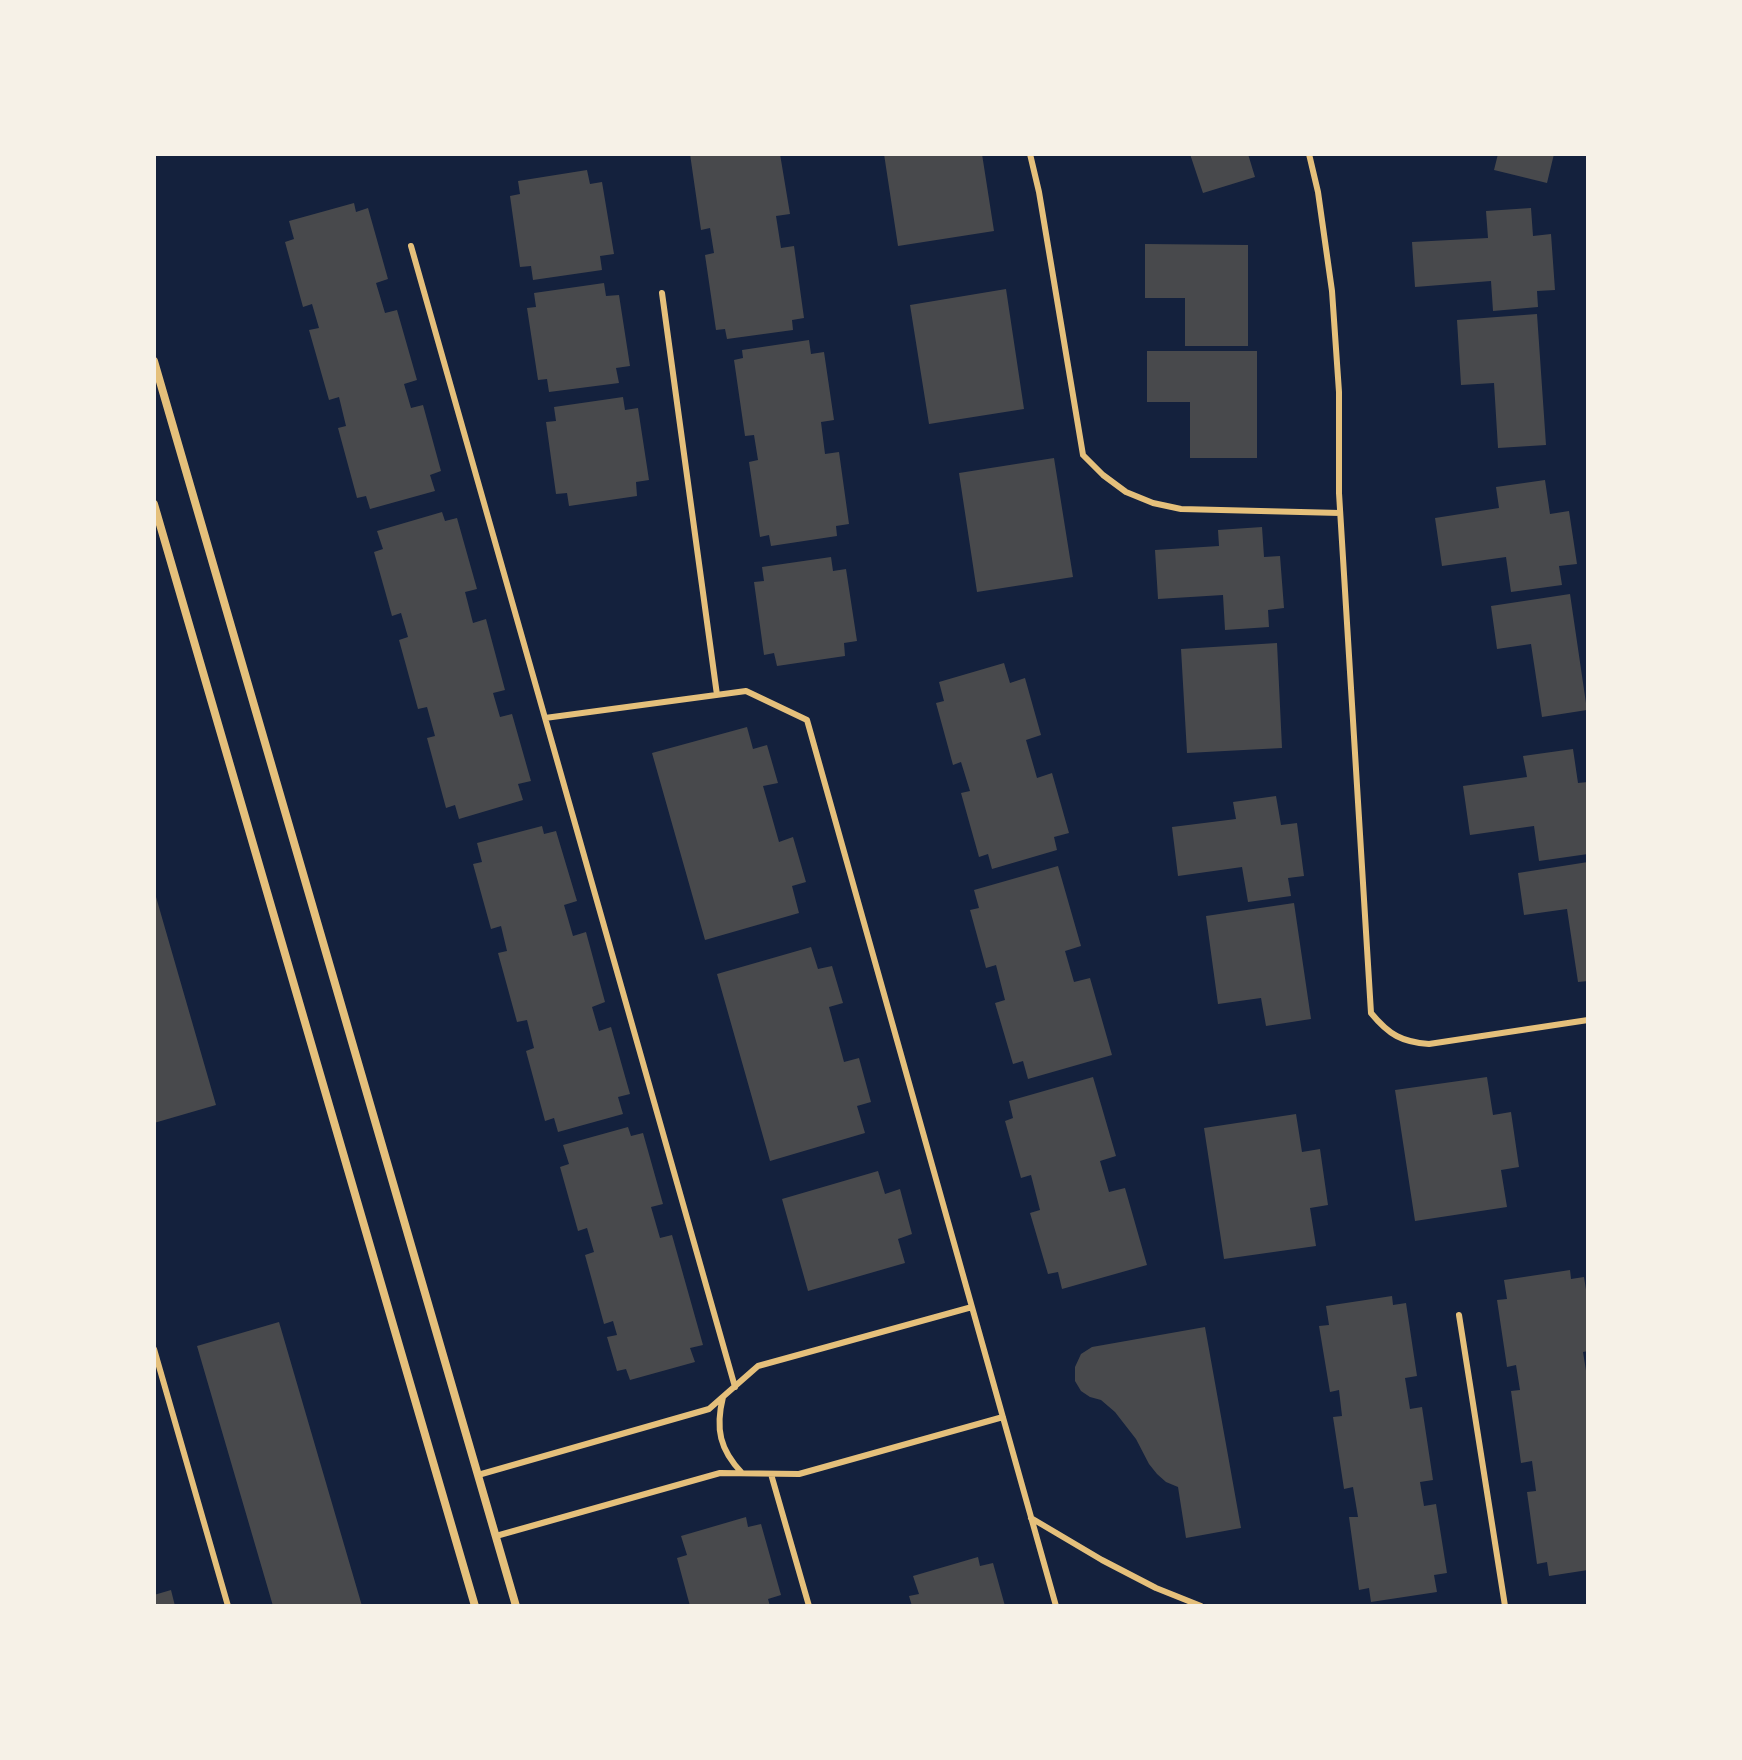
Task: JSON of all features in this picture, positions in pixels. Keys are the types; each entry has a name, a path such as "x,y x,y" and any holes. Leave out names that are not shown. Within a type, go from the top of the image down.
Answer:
{"street":[{"path":"154,361 516,1606"},
{"path":"154,504 475,1606"}],"lane":[{"path":"1030,154 1083,455 1126,492 1153,503 1181,509 1340,513"},
{"path":"1309,154 1318,192 1332,291 1339,392 1340,513 1371,1013 1383,1028 1399,1038 1429,1044 1588,1020"},
{"path":"411,246 735,1387"},
{"path":"662,293 717,695"},
{"path":"545,718 746,691 807,720 1056,1606"},
{"path":"478,1475 709,1409 758,1366 972,1307"},
{"path":"1459,1315 1505,1606"},
{"path":"154,1349 228,1606"},
{"path":"723,1397 719,1413 722,1444 730,1460 742,1473"},
{"path":"496,1536 720,1473 799,1474 1003,1417"},
{"path":"771,1474 809,1606"},
{"path":"1031,1518 1156,1588 1201,1606"}],"building":[{"path":"690,154 780,154 790,214 776,216 781,248 794,246 804,318 792,320 793,330 727,339 725,329 716,330 705,255 714,253 710,228 701,230"},
{"path":"884,154 982,154 994,231 898,246"},
{"path":"1190,154 1248,154 1255,177 1203,193"},
{"path":"1498,154 1554,154 1547,183 1494,170"},
{"path":"587,170 590,184 602,182 614,254 600,256 602,270 533,280 531,266 520,267 510,196 520,194 518,181"},
{"path":"354,203 356,212 368,208 388,279 376,283 385,313 397,310 417,380 404,384 411,408 423,405 441,471 430,475 435,491 370,509 366,496 357,498 338,428 346,426 339,397 329,400 309,330 319,328 312,304 303,307 285,242 294,239 289,221"},
{"path":"1531,208 1533,236 1551,234 1555,290 1537,291 1538,307 1493,311 1491,281 1415,287 1412,242 1488,238 1486,211"},
{"path":"1145,244 1248,245 1248,346 1185,346 1185,298 1145,298"},
{"path":"604,283 606,296 619,295 630,366 616,368 619,383 549,392 547,379 538,380 527,308 536,307 534,293"},
{"path":"1006,289 1024,409 929,424 910,305"},
{"path":"1537,314 1546,445 1498,448 1494,383 1461,385 1457,320"},
{"path":"809,340 811,354 824,352 834,420 821,422 825,454 839,452 849,524 836,526 837,536 771,546 769,535 760,537 749,462 758,460 754,435 745,436 734,360 743,358 742,350"},
{"path":"1147,351 1257,351 1257,458 1190,458 1190,402 1147,402"},
{"path":"623,397 625,410 638,408 649,480 636,482 637,496 569,506 567,493 556,494 546,422 556,421 554,407"},
{"path":"1054,458 1073,577 977,592 959,473"},
{"path":"1545,480 1550,514 1569,511 1577,564 1559,566 1562,585 1511,592 1506,557 1442,566 1435,518 1499,508 1496,487"},
{"path":"442,512 445,521 457,518 477,589 465,592 473,623 486,619 505,690 493,693 500,717 512,714 531,781 518,784 523,800 459,819 455,805 446,808 427,738 435,736 427,707 418,709 399,640 408,637 401,613 392,616 374,552 383,549 377,531"},
{"path":"1262,527 1264,557 1280,556 1284,608 1268,610 1269,627 1225,630 1223,595 1158,599 1155,550 1219,546 1218,530"},
{"path":"831,557 833,571 846,569 857,641 844,643 845,656 777,666 774,653 764,655 754,582 764,581 762,567"},
{"path":"1570,594 1587,710 1542,717 1531,644 1497,649 1491,606"},
{"path":"1277,643 1282,748 1187,753 1181,649"},
{"path":"1004,663 1010,683 1025,678 1041,735 1026,740 1037,778 1052,773 1069,833 1054,837 1057,850 992,869 988,854 979,857 961,793 970,791 961,762 953,765 936,703 944,701 939,682"},
{"path":"747,727 753,749 767,745 778,783 763,786 779,842 793,837 806,882 792,886 799,913 705,940 652,753"},
{"path":"1573,749 1578,783 1588,782 1588,854 1539,861 1534,826 1470,835 1463,786 1527,777 1523,756"},
{"path":"1276,796 1281,825 1297,823 1304,876 1288,878 1291,896 1248,902 1242,867 1178,876 1172,827 1236,819 1233,802"},
{"path":"542,826 544,834 556,831 577,901 564,905 573,936 586,932 605,1002 592,1007 599,1031 611,1027 630,1094 618,1097 623,1114 558,1132 554,1118 545,1121 526,1051 534,1048 527,1020 517,1022 498,953 507,951 501,926 491,929 473,864 482,862 477,843"},
{"path":"1588,862 1588,981 1578,982 1567,909 1524,915 1518,873"},
{"path":"1058,866 1081,946 1065,951 1074,982 1090,978 1112,1055 1028,1079 1023,1061 1013,1064 995,1003 1005,1000 996,965 986,968 970,910 979,908 974,890"},
{"path":"154,890 216,1105 154,1123"},
{"path":"1294,903 1311,1019 1266,1026 1261,998 1218,1004 1206,916"},
{"path":"811,947 818,969 832,966 843,1003 829,1007 844,1062 859,1058 871,1102 857,1106 865,1133 770,1161 717,974"},
{"path":"1093,1077 1116,1156 1100,1161 1109,1192 1125,1188 1147,1265 1062,1289 1058,1272 1048,1274 1030,1213 1040,1210 1031,1175 1021,1178 1005,1121 1013,1118 1009,1101"},
{"path":"1487,1077 1493,1115 1511,1112 1519,1167 1501,1170 1507,1207 1415,1221 1395,1090"},
{"path":"1296,1114 1302,1152 1320,1149 1328,1205 1310,1208 1316,1246 1224,1259 1204,1128"},
{"path":"628,1127 631,1136 643,1133 663,1204 651,1207 660,1238 672,1235 703,1345 690,1348 695,1362 630,1380 626,1369 617,1371 607,1337 617,1335 613,1321 604,1324 585,1255 594,1252 587,1228 578,1231 560,1167 569,1164 563,1145"},
{"path":"878,1171 885,1194 900,1189 912,1234 898,1239 905,1263 808,1291 782,1199"},
{"path":"1570,1270 1571,1279 1584,1277 1588,1302 1588,1351 1583,1352 1588,1383 1588,1570 1549,1576 1547,1562 1537,1564 1527,1492 1536,1491 1532,1461 1521,1463 1511,1391 1520,1390 1516,1365 1507,1367 1497,1300 1507,1299 1504,1280"},
{"path":"1392,1296 1393,1305 1406,1303 1417,1376 1405,1378 1410,1409 1422,1407 1433,1480 1420,1482 1424,1506 1436,1504 1447,1573 1434,1575 1437,1592 1371,1602 1369,1588 1359,1590 1349,1517 1358,1517 1353,1487 1344,1489 1333,1417 1342,1416 1339,1390 1330,1392 1319,1326 1329,1325 1326,1306"},
{"path":"279,1322 362,1606 273,1606 197,1346"},
{"path":"1205,1327 1241,1528 1186,1538 1178,1487 1157,1474 1115,1412 1101,1400 1081,1391 1075,1381 1075,1367 1081,1354 1092,1347"},
{"path":"746,1517 748,1527 761,1524 781,1595 768,1599 770,1606 690,1606 677,1558 687,1555 681,1536"},
{"path":"978,1557 980,1566 993,1563 1005,1606 912,1606 909,1596 919,1594 913,1576"},
{"path":"171,1590 175,1606 154,1606 154,1595"}]}
